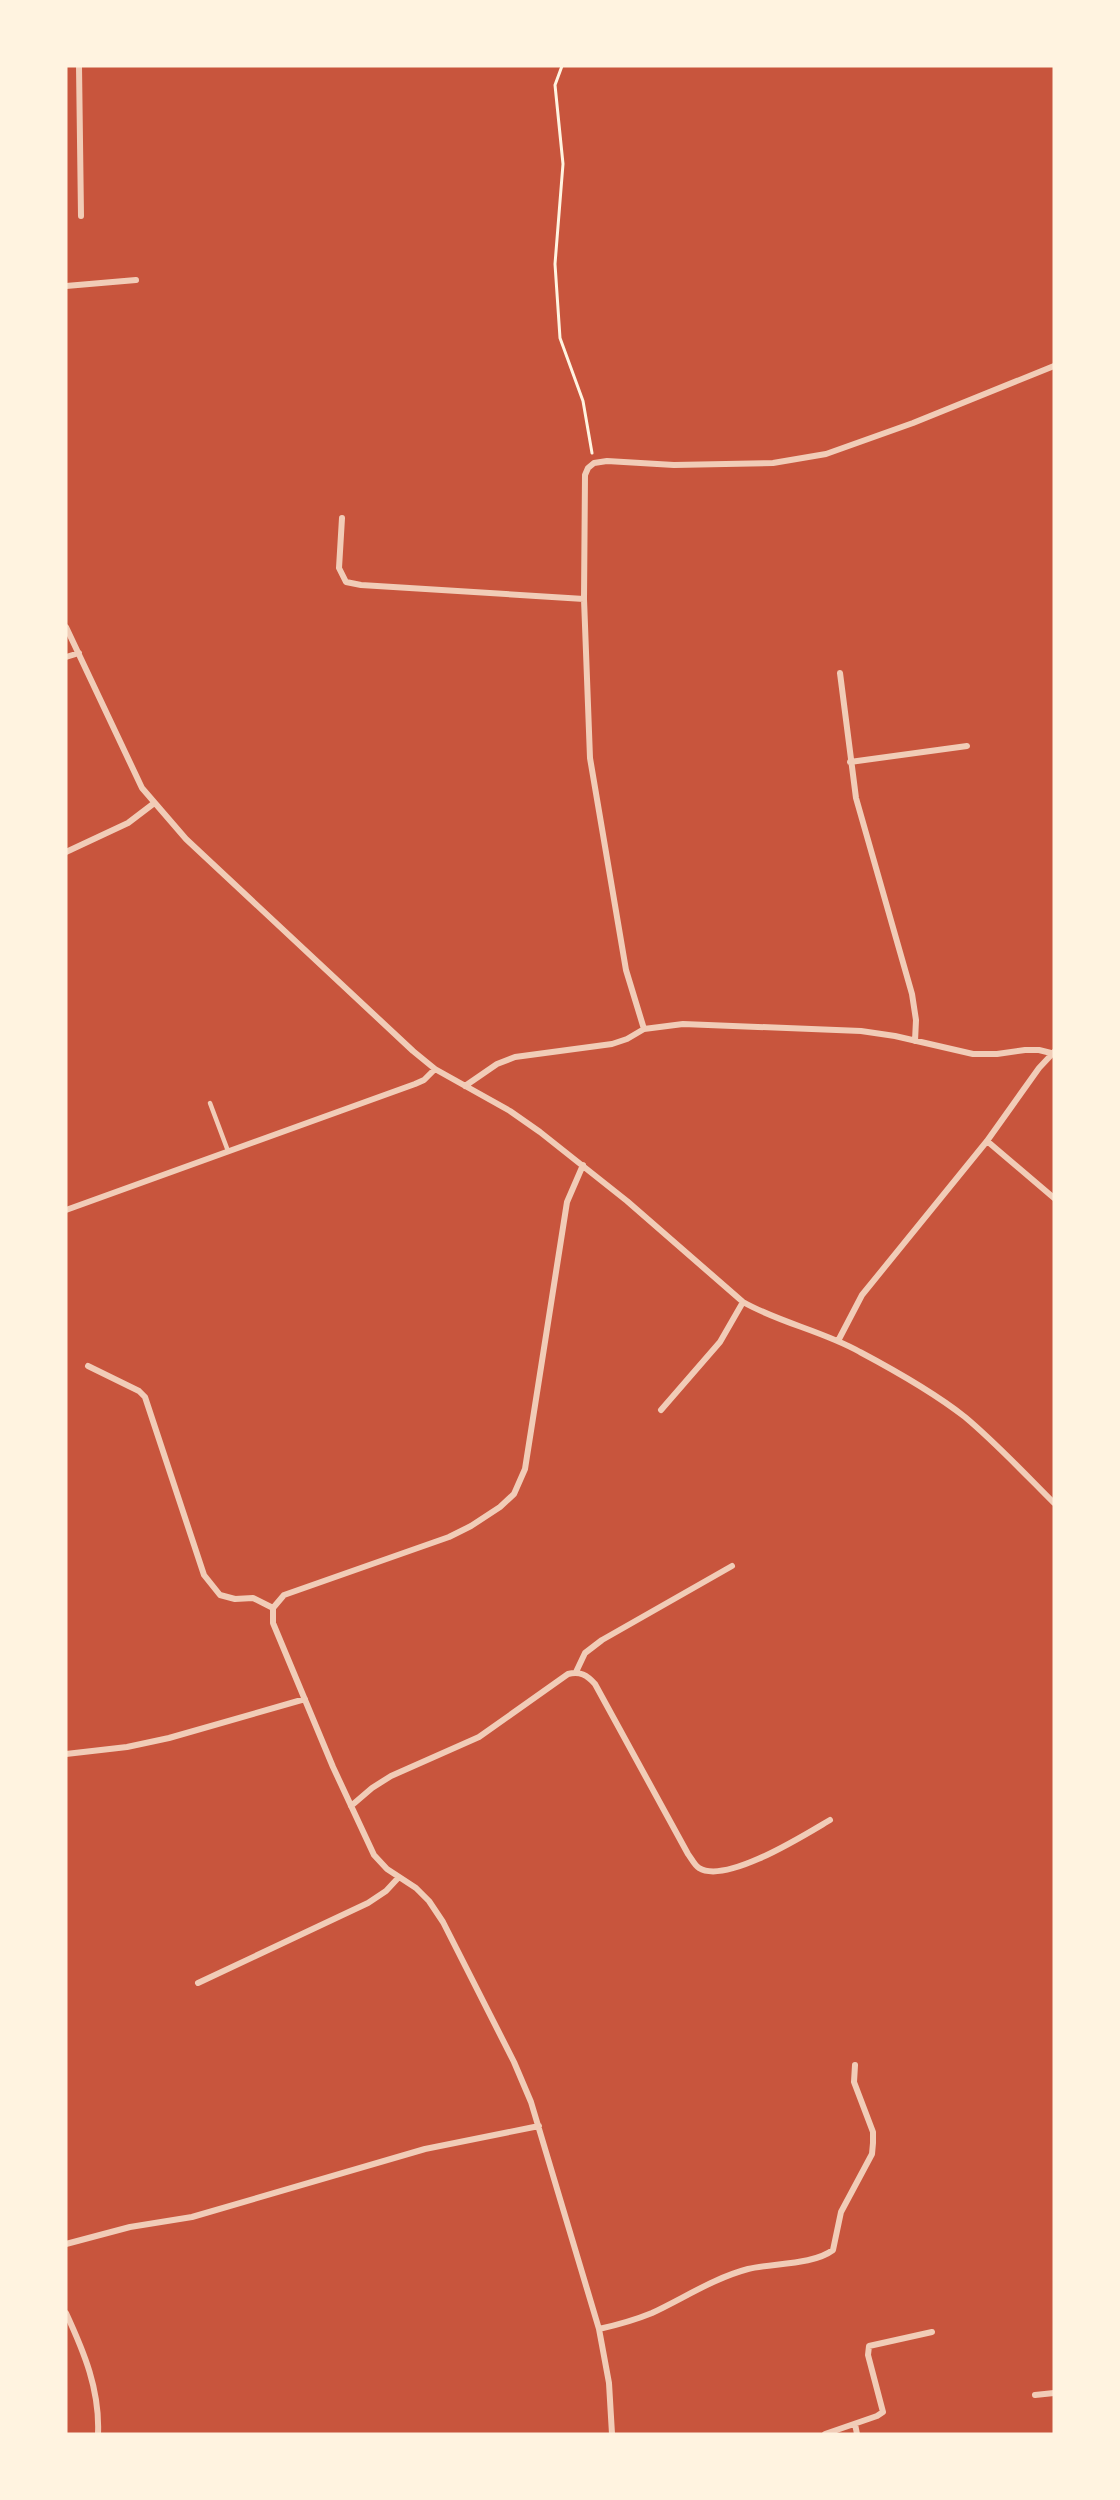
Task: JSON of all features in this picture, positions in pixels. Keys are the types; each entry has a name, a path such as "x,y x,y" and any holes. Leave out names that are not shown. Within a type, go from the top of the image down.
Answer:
{"street":[{"path":"79,66 81,216"},
{"path":"66,286 136,280"},
{"path":"644,1029 626,970 594,788 588,732 584,599 585,475 588,468 607,461 674,465 773,463 826,454 913,423 1054,366"},
{"path":"342,518 339,568 346,582 361,585 584,599"},
{"path":"66,627 130,766 153,804 186,839 413,1051 435,1069 510,1111 583,1165 743,1302 761,1312 838,1341 889,1369 965,1417 1054,1503"},
{"path":"66,657 79,653"},
{"path":"840,673 856,798 912,994 916,1020 915,1041"},
{"path":"850,762 967,746"},
{"path":"66,852 128,823 153,804"},
{"path":"465,1086 498,1064 515,1057 612,1044 627,1039 644,1029 683,1024 861,1031 973,1054 997,1054 1025,1050 1053,1052 987,1141 862,1295 838,1341"},
{"path":"66,1210 415,1084 424,1080 435,1069"},
{"path":"987,1141 1054,1198"},
{"path":"583,1165 567,1202 525,1469 514,1494 500,1507 449,1537 284,1595 273,1608 273,1623 304,1699 374,1855 429,1901 443,1922 514,2062 539,2126 599,2329 609,2383 612,2434"},
{"path":"661,1410 720,1342 743,1302"},
{"path":"88,1366 139,1391 145,1397 204,1575 219,1595 235,1599 253,1598 273,1608"},
{"path":"576,1672 585,1653 602,1640 732,1566"},
{"path":"351,1806 391,1776 478,1737 568,1674 576,1672 588,1677 595,1684 688,1854 699,1868 712,1872 732,1869 781,1850 830,1820"},
{"path":"66,1754 127,1748 304,1699"},
{"path":"198,1983 369,1903 399,1878"},
{"path":"599,2329 623,2324 652,2313 732,2273 815,2258 827,2255 833,2250 841,2212 872,2154 873,2132 854,2082 855,2065"},
{"path":"66,2244 130,2227 192,2217 425,2149 539,2126"},
{"path":"66,2313 90,2370 96,2392 98,2434"},
{"path":"825,2434 883,2412 868,2355 869,2346 932,2332"},
{"path":"1035,2395 1054,2393"},
{"path":"855,2424 857,2434"}],"lane":[{"path":"210,1102 228,1151"}],"path":[{"path":"562,66 555,85 563,164 555,264 560,338 583,401 594,464"}]}
